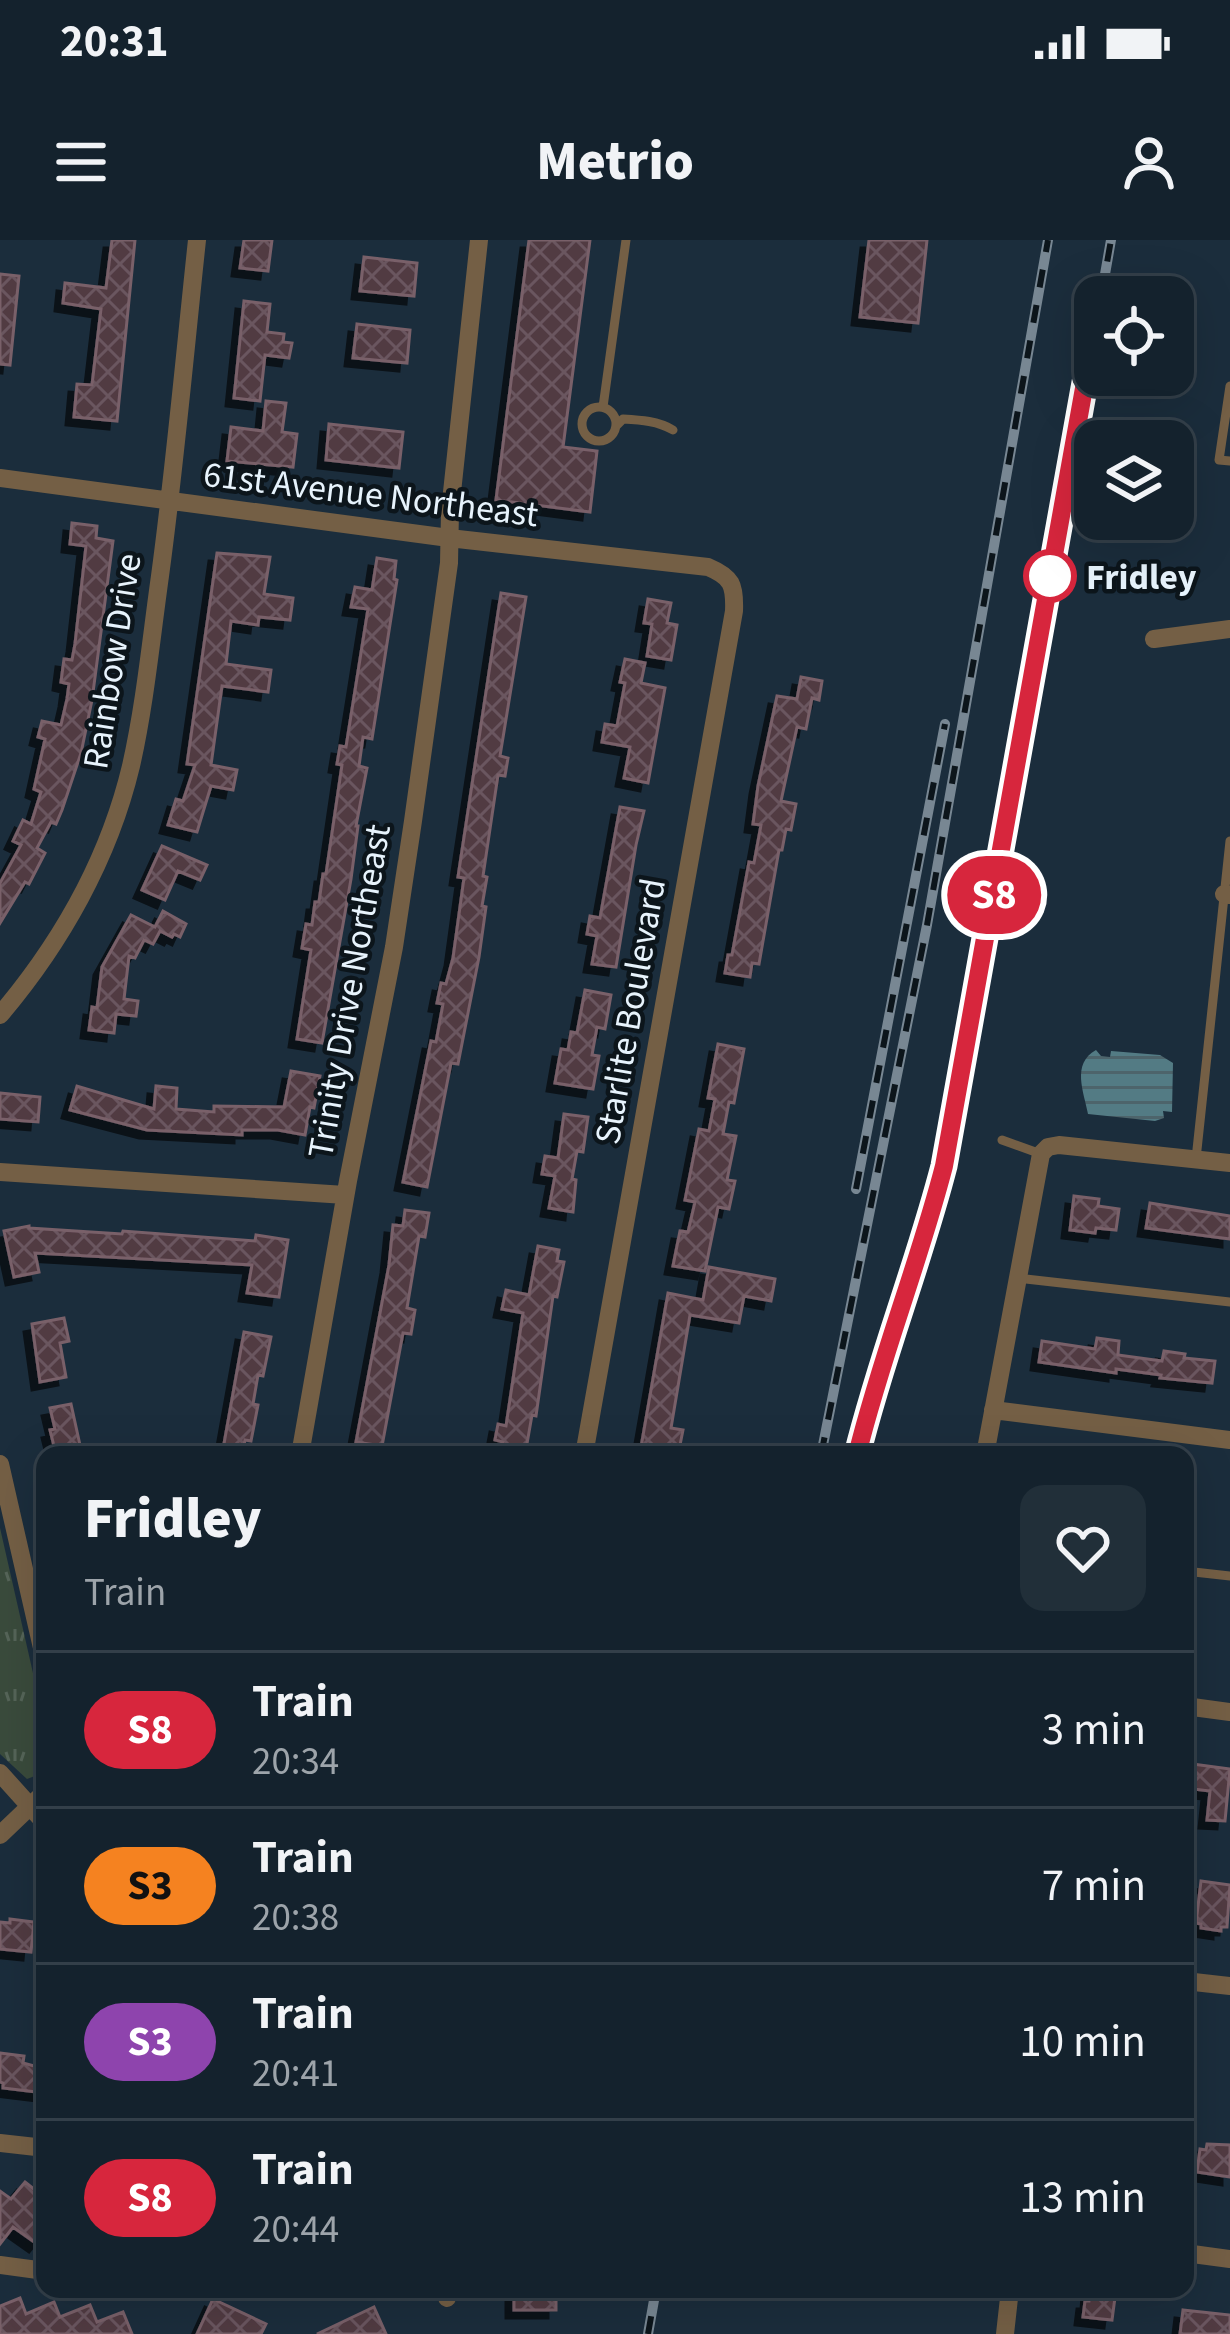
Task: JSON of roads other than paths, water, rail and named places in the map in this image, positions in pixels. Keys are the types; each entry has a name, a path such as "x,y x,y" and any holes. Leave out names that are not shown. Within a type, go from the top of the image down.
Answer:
{"street":[{"name":"Rainbow Drive","path":"0,1015 51,948 85,890 130,771 170,500 197,240"},
{"name":"Trinity Drive Northeast","path":"302,1446 394,947 449,563 479,240"},
{"name":"61st Avenue Northeast","path":"0,478 449,538 707,566 729,580"},
{"name":"Starlite Boulevard","path":"586,1446 734,611 735,593 729,580"},
{"path":"1154,639 1230,628"},
{"path":"987,1446 1044,1150 1059,1145 1230,1162"},
{"path":"0,1172 345,1195"},
{"path":"993,1410 1230,1440"},
{"path":"0,1464 36,1622"},
{"path":"1194,1707 1230,1712"},
{"path":"0,1773 36,1815"},
{"path":"0,1835 36,1801"},
{"path":"1194,1982 1230,1986"},
{"path":"0,2143 36,2147"},
{"path":"1194,2254 1230,2259"},
{"path":"0,2265 36,2270"},
{"path":"1005,2334 1009,2298"}],"lane":[{"path":"603,406 626,240"},
{"path":"1230,386 1219,460 1230,461"},
{"path":"603,406 613,413 616,426"},
{"path":"603,406 586,411 581,422 593,440 613,434 623,419 673,430"},
{"path":"1196,1160 1230,841"},
{"path":"1002,1139 1044,1150"},
{"path":"1017,1278 1230,1302"},
{"path":"1194,1572 1230,1576"}],"railway":[{"path":"823,1446 927,925 1048,240"},
{"path":"1105,276 1111,240"},
{"path":"859,1446 944,1166 1083,396"},
{"path":"856,1189 945,724"},
{"path":"648,2334 654,2298"}],"train":[{"name":"S8","path":"859,1446 944,1166 1083,396"}],"place":[{"name":"Fridley","path":"1050,576"}]}
